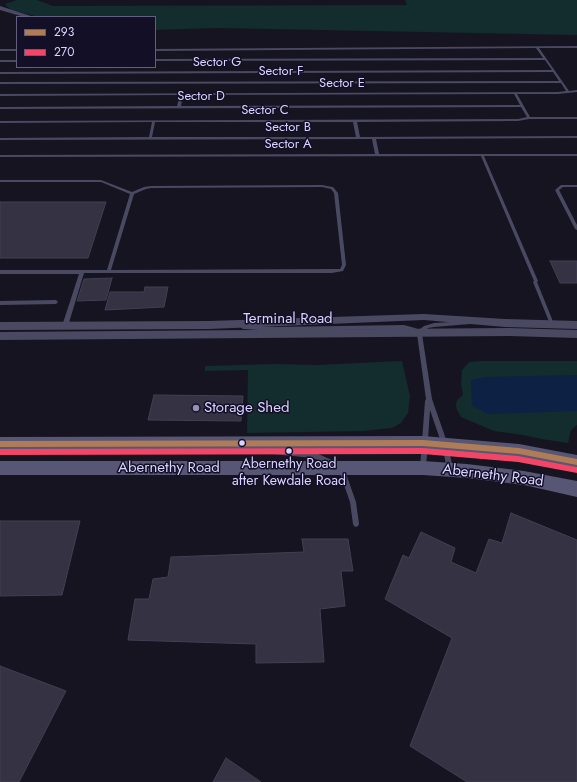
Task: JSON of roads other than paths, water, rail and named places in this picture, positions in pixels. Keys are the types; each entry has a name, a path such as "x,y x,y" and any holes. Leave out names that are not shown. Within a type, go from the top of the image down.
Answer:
{"main road":[{"name":"Abernethy Road","path":"0,444 366,442 482,447 512,450 577,462"},
{"name":"Abernethy Road","path":"0,468 423,468 524,478 577,489"}],"street":[{"path":"0,8 26,16"},
{"path":"0,326 209,325 424,317 505,323 577,325"},
{"name":"Terminal Road","path":"0,336 537,332 577,334"}],"lane":[{"path":"156,50 577,47"},
{"path":"537,48 568,91"},
{"path":"189,60 191,49"},
{"path":"0,50 16,50"},
{"path":"156,60 545,59"},
{"path":"0,61 16,61"},
{"name":"Sector G","path":"0,73 554,72"},
{"path":"185,83 188,73"},
{"name":"Sector F","path":"0,83 561,82"},
{"name":"Sector E","path":"0,95 558,93 577,91"},
{"path":"515,93 529,118"},
{"path":"179,107 182,94"},
{"name":"Sector D","path":"0,108 522,106"},
{"name":"Sector C","path":"0,122 518,120 529,118 577,118"},
{"path":"150,139 154,121"},
{"path":"355,121 358,138"},
{"path":"374,138 377,155"},
{"name":"Sector B","path":"0,139 577,138"},
{"path":"482,155 536,281 535,282 552,324"},
{"name":"Sector A","path":"0,156 577,155"},
{"path":"0,181 102,181 132,193 151,187 322,186 332,188 336,193 344,265 341,270 332,271 0,272"},
{"path":"577,186 562,186 557,190 577,229"},
{"path":"109,271 132,193"},
{"path":"65,326 82,272"},
{"path":"0,303 56,302"},
{"path":"419,333 426,328 440,324 505,323"},
{"path":"209,325 274,329 404,327 413,329 419,333 428,399 423,468"},
{"path":"428,399 445,445 450,470"},
{"path":"247,443 272,451 314,456 342,469 353,502 356,524"}],"water":[{"path":"577,375 577,411 488,414 472,406 471,380 486,377"}],"place":[{"name":"Storage Shed","path":"196,408"},
{"name":"Abernethy Road after Kewdale Road","path":"289,451"}]}
